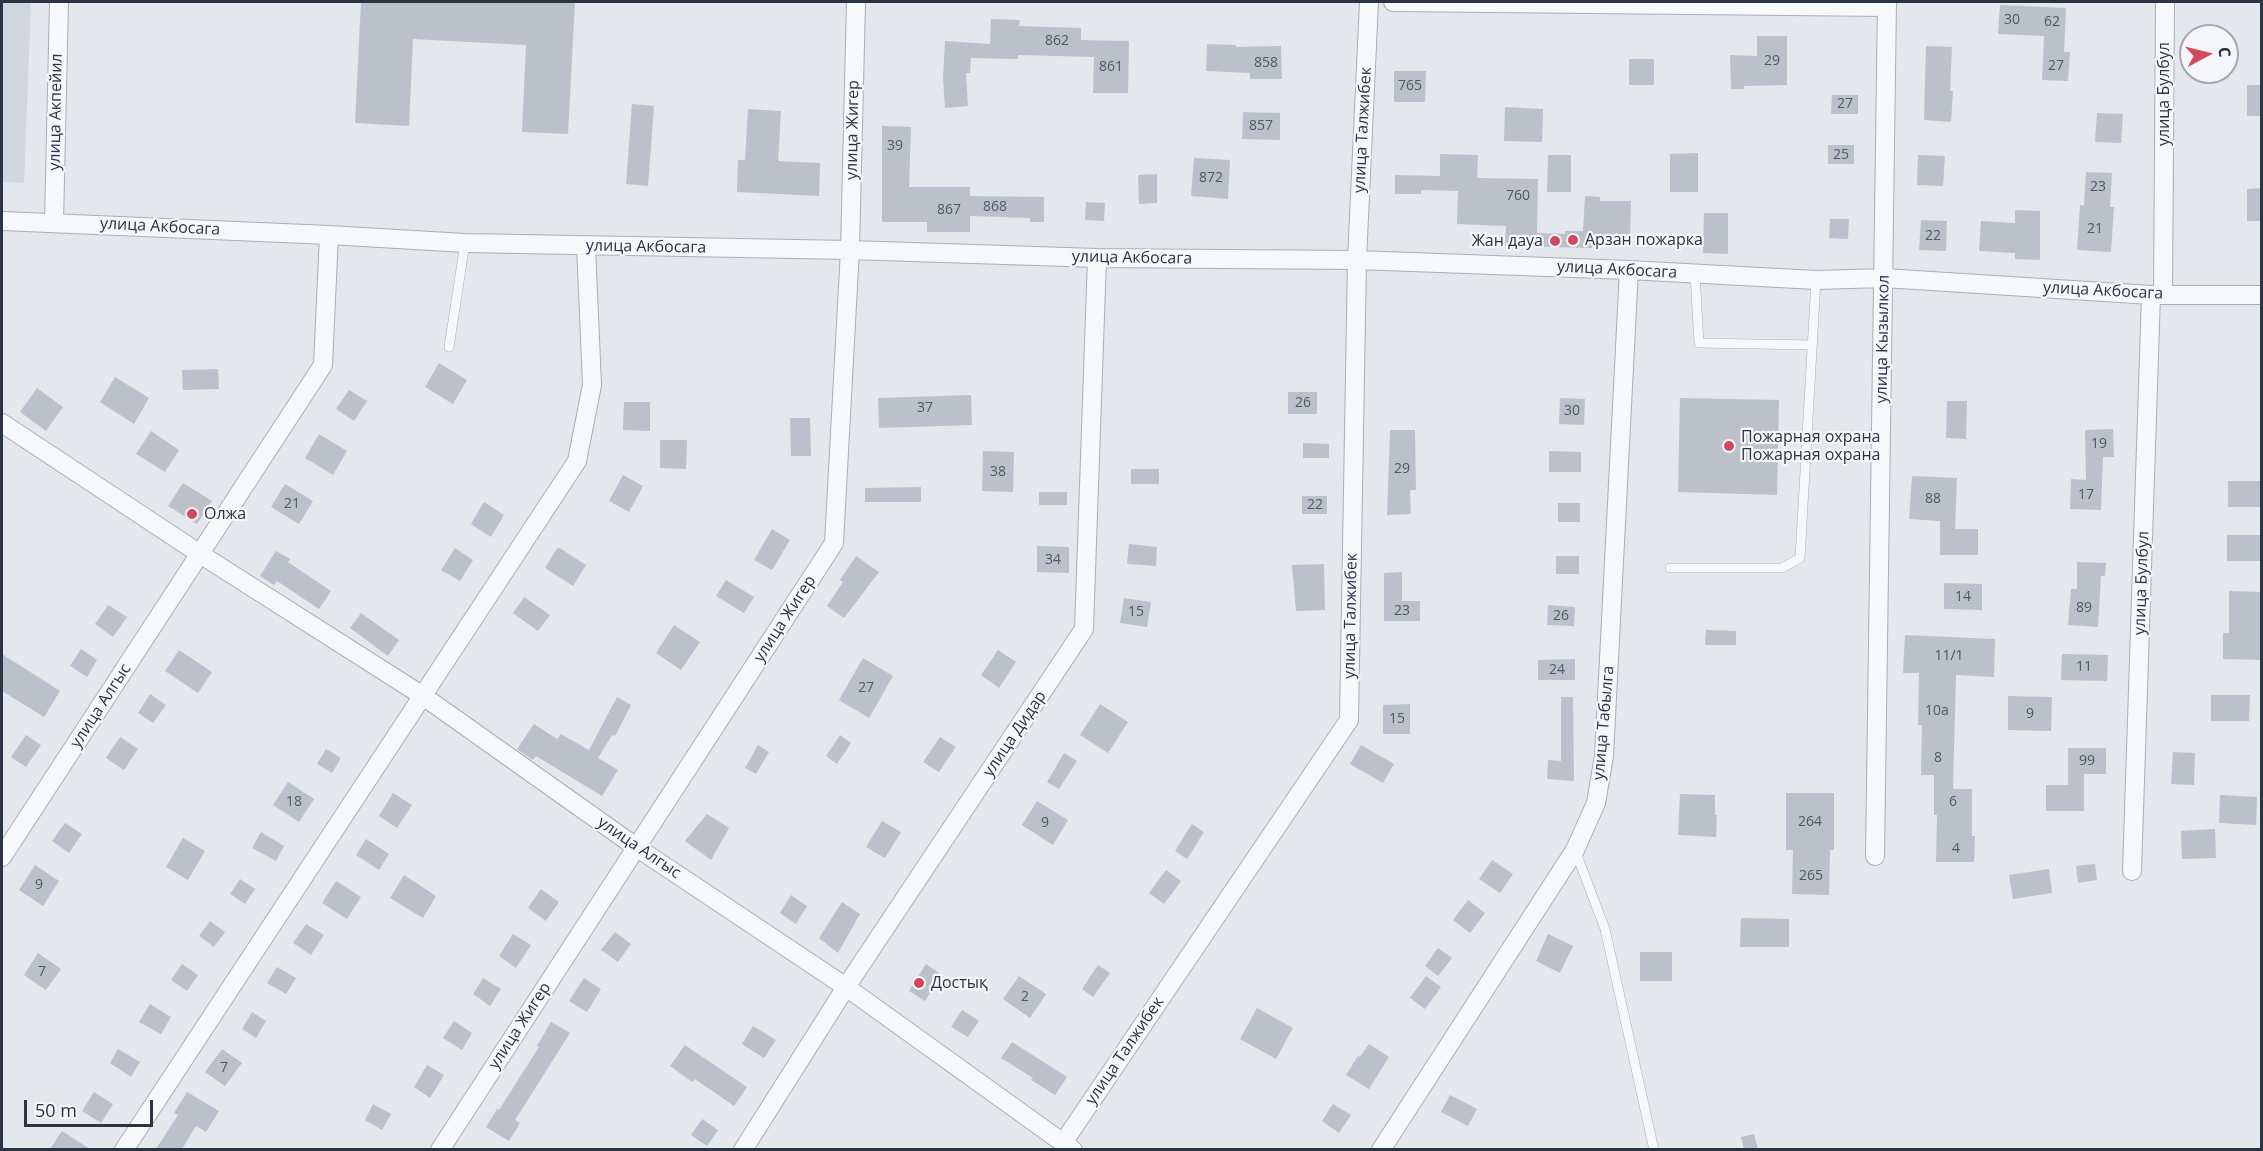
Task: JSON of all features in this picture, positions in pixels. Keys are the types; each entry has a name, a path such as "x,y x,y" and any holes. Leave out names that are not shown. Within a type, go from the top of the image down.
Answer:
{"street":[{"name":"улица Акпейил","path":"54,222 58,2"},
{"name":"улица Жигер","path":"440,1149 834,543 850,250 856,2"},
{"name":"улица Талжибек","path":"1068,1146 1349,720 1357,260 1369,2"},
{"path":"1393,2 1887,4"},
{"name":"улица Булбул","path":"2132,871 2157,294 2165,2"},
{"name":"улица Кызылкол","path":"1875,856 1887,4"},
{"name":"улица Акбосага","path":"2,221 465,243 850,250 1096,258 1357,260 1629,270 1816,280 1884,278 2157,294 2262,295"},
{"name":"улица Алгыс","path":"2,857 322,365 329,235"},
{"path":"124,1149 577,461 592,385 586,246"},
{"name":"улица Дидар","path":"743,1149 846,987 1084,629 1096,258"},
{"name":"улица Табылга","path":"1381,1149 1575,849 1596,803 1604,756 1629,270"},
{"name":"улица Алгыс","path":"2,423 200,554 423,696 636,847 846,987 1068,1146"}],"lane":[{"path":"449,347 465,243"},
{"path":"1695,274 1699,343 1812,345"},
{"path":"1670,568 1782,568 1800,558 1816,280"},
{"path":"1575,849 1605,928 1654,1149"}],"shaded area":[{"path":"2,2 31,2 24,183 2,182"}],"building":[{"path":"361,2 575,2 568,134 522,132 526,45 413,39 409,126 355,123"},
{"path":"2000,5 2066,8 2064,52 2070,52 2068,81 2042,80 2044,36 1998,34"},
{"path":"991,19 1020,20 1019,26 1081,28 1081,40 1129,41 1128,93 1093,93 1094,57 1018,55 1018,59 971,58 970,73 966,73 968,106 945,108 943,78 945,41 990,44"},
{"path":"1757,36 1787,36 1787,85 1744,86 1744,89 1731,89 1730,55 1757,56"},
{"path":"1207,44 1236,45 1236,47 1281,46 1282,79 1250,79 1250,73 1206,71"},
{"path":"1926,46 1952,47 1951,122 1924,120"},
{"path":"1629,59 1654,59 1654,85 1629,85"},
{"path":"1394,71 1426,71 1425,102 1394,102"},
{"path":"2247,85 2262,85 2262,116 2247,116"},
{"path":"1832,95 1858,95 1858,114 1831,114"},
{"path":"632,104 654,106 648,186 626,184"},
{"path":"1505,107 1543,109 1542,142 1504,141"},
{"path":"748,109 781,111 778,161 820,163 819,196 737,192 738,160 745,160"},
{"path":"1243,112 1280,113 1280,140 1242,139"},
{"path":"2097,113 2123,114 2121,143 2095,142"},
{"path":"882,126 911,127 909,187 970,187 970,196 1044,197 1044,222 1030,222 1030,218 970,216 970,232 927,232 927,222 882,222"},
{"path":"1828,145 1854,145 1854,164 1828,164"},
{"path":"1698,153 1698,192 1670,192 1670,154"},
{"path":"1440,154 1478,155 1477,178 1538,179 1537,233 1565,234 1565,231 1583,231 1585,196 1600,197 1600,201 1631,201 1630,239 1592,238 1592,248 1505,246 1506,226 1457,224 1458,191 1421,190 1421,194 1395,194 1395,175 1440,176"},
{"path":"1548,155 1571,155 1571,192 1547,192"},
{"path":"1918,155 1945,156 1943,186 1917,185"},
{"path":"1194,158 1230,160 1228,199 1191,196"},
{"path":"2086,172 2112,173 2110,207 2114,207 2111,252 2077,250 2080,205 2084,206"},
{"path":"1157,174 1157,203 1139,204 1138,175"},
{"path":"2262,188 2262,221 2247,221 2247,189"},
{"path":"1086,202 1105,203 1104,221 1085,220"},
{"path":"2015,210 2040,211 2040,260 2015,259 2015,253 1979,251 1981,221 2015,223"},
{"path":"1704,213 1728,213 1728,254 1703,253"},
{"path":"1830,219 1849,219 1848,239 1829,238"},
{"path":"1921,220 1947,221 1946,251 1919,250"},
{"path":"439,363 467,380 453,404 425,387"},
{"path":"218,369 219,389 183,390 182,370"},
{"path":"115,377 149,398 134,424 100,402"},
{"path":"37,388 63,407 46,431 20,412"},
{"path":"349,390 367,401 354,421 336,409"},
{"path":"1288,392 1317,392 1317,414 1288,414"},
{"path":"971,395 972,425 879,428 878,398"},
{"path":"1560,398 1585,399 1584,425 1559,424"},
{"name":"Пожарная охрана Пожарная охрана","path":"1680,398 1779,400 1777,495 1678,492"},
{"path":"1947,401 1967,401 1966,439 1946,438"},
{"path":"624,402 650,402 650,431 623,430"},
{"path":"790,418 810,418 811,456 791,456"},
{"path":"2113,429 2114,457 2103,457 2101,510 2070,509 2071,479 2086,480 2085,430"},
{"path":"1390,430 1415,430 1416,490 1410,490 1411,514 1387,515"},
{"path":"151,431 179,450 165,472 136,454"},
{"path":"319,434 347,451 333,475 305,458"},
{"path":"660,440 687,440 686,469 660,468"},
{"path":"1303,443 1329,444 1329,458 1303,458"},
{"path":"983,451 1014,452 1013,492 982,491"},
{"path":"1549,451 1581,452 1581,472 1549,472"},
{"path":"1131,469 1159,469 1159,484 1131,484"},
{"path":"623,475 643,486 629,512 609,501"},
{"path":"1912,476 1957,478 1955,529 1978,529 1978,555 1940,555 1940,521 1909,519"},
{"path":"2228,481 2262,481 2262,507 2228,507"},
{"path":"183,483 212,501 197,524 168,506"},
{"path":"285,484 313,501 299,524 271,507"},
{"path":"921,487 921,502 865,502 865,488"},
{"path":"1039,492 1067,492 1067,505 1039,505"},
{"path":"1302,496 1327,496 1327,514 1302,514"},
{"path":"484,502 504,515 491,537 471,524"},
{"path":"1558,503 1580,503 1580,522 1558,522"},
{"path":"772,529 790,540 772,570 754,560"},
{"path":"2227,535 2262,535 2262,561 2227,561"},
{"path":"1129,544 1157,547 1156,566 1127,564"},
{"path":"1037,546 1069,547 1069,573 1037,572"},
{"path":"558,547 586,565 573,586 545,568"},
{"path":"455,548 473,560 460,581 441,570"},
{"path":"276,551 290,559 288,562 331,591 319,609 277,581 274,585 260,576"},
{"path":"856,556 879,572 844,618 827,606"},
{"path":"1556,556 1579,556 1579,574 1556,574"},
{"path":"2077,562 2106,563 2105,576 2101,576 2098,627 2068,625 2071,589 2077,589"},
{"path":"1324,564 1325,610 1296,611 1292,565"},
{"path":"1402,572 1402,601 1420,601 1420,621 1384,621 1384,573"},
{"path":"726,580 754,597 744,613 716,596"},
{"path":"1944,583 1982,584 1982,610 1944,609"},
{"path":"2229,591 2262,592 2261,660 2223,659 2223,633 2229,633"},
{"path":"524,597 550,615 538,631 513,613"},
{"path":"1124,598 1151,602 1147,627 1120,623"},
{"path":"108,605 127,617 113,637 95,624"},
{"path":"1548,605 1575,607 1574,626 1547,625"},
{"path":"361,613 399,640 388,656 350,628"},
{"path":"674,625 700,642 681,670 656,653"},
{"path":"1706,630 1736,631 1736,645 1705,645"},
{"path":"1905,635 1995,639 1994,677 1956,675 1953,789 1972,789 1974,862 1936,862 1937,815 1934,815 1934,775 1921,775 1922,725 1918,725 1919,673 1903,673"},
{"path":"81,649 97,660 87,677 70,666"},
{"path":"179,650 212,672 198,693 165,671"},
{"path":"998,650 1016,662 999,688 981,675"},
{"path":"2,654 60,691 44,717 2,691"},
{"path":"2062,654 2108,655 2107,681 2061,680"},
{"path":"863,658 893,676 869,718 839,700"},
{"path":"1575,659 1575,680 1538,680 1538,660"},
{"path":"150,694 166,705 153,723 138,713"},
{"path":"2211,695 2250,695 2249,721 2211,721"},
{"path":"2008,696 2052,697 2051,731 2008,730"},
{"path":"617,697 631,705 615,736 612,735 598,758 618,770 602,796 536,756 533,760 517,749 534,724 557,739 561,734 589,750"},
{"path":"1561,697 1573,697 1574,781 1547,779 1548,760 1561,761"},
{"path":"1100,704 1128,722 1108,753 1080,735"},
{"path":"1410,704 1410,734 1383,734 1383,705"},
{"path":"26,735 41,745 26,767 11,757"},
{"path":"840,735 851,743 837,764 826,756"},
{"path":"120,737 138,749 124,770 106,758"},
{"path":"940,737 956,747 939,772 923,762"},
{"path":"758,745 769,752 756,774 745,768"},
{"path":"1361,745 1394,764 1383,783 1350,764"},
{"path":"2068,748 2106,748 2106,774 2084,774 2084,811 2046,811 2046,785 2068,785"},
{"path":"326,749 341,758 332,773 317,764"},
{"path":"2173,752 2195,753 2194,785 2171,784"},
{"path":"1064,753 1077,761 1059,789 1047,782"},
{"path":"288,782 314,799 299,822 273,805"},
{"path":"393,793 412,805 397,828 379,816"},
{"path":"1786,793 1834,793 1834,850 1830,850 1829,895 1792,894 1793,850 1786,850"},
{"path":"1680,794 1715,795 1716,837 1678,835"},
{"path":"2220,795 2257,797 2256,825 2219,823"},
{"path":"1037,801 1068,820 1053,845 1022,825"},
{"path":"707,814 729,828 711,860 685,841"},
{"path":"882,821 901,832 885,858 866,847"},
{"path":"65,823 82,834 69,853 52,841"},
{"path":"1192,824 1204,832 1187,859 1175,851"},
{"path":"2215,829 2216,858 2182,859 2181,831"},
{"path":"261,832 284,846 276,861 252,848"},
{"path":"183,838 205,851 188,880 166,867"},
{"path":"366,839 389,854 379,870 356,855"},
{"path":"1492,860 1513,874 1500,893 1479,879"},
{"path":"2095,864 2097,880 2078,883 2076,866"},
{"path":"35,865 59,881 43,906 19,890"},
{"path":"2049,869 2052,893 2013,899 2009,875"},
{"path":"1166,870 1181,881 1164,904 1149,893"},
{"path":"404,875 436,896 423,918 390,898"},
{"path":"240,879 255,889 245,904 230,894"},
{"path":"336,881 361,897 347,919 322,903"},
{"path":"541,889 559,902 546,921 528,908"},
{"path":"791,895 807,906 796,924 780,913"},
{"path":"1468,900 1485,913 1470,933 1453,920"},
{"path":"842,902 860,914 838,953 819,938"},
{"path":"1741,918 1789,919 1789,947 1740,947"},
{"path":"210,921 225,932 214,947 199,936"},
{"path":"306,924 324,935 311,955 293,943"},
{"path":"615,932 631,944 618,962 601,950"},
{"path":"513,934 531,945 516,968 499,956"},
{"path":"1548,934 1573,946 1560,973 1536,961"},
{"path":"1438,948 1452,958 1438,976 1425,966"},
{"path":"1640,952 1672,952 1672,981 1640,981"},
{"path":"38,953 61,969 46,990 24,975"},
{"path":"182,964 198,975 187,991 171,980"},
{"path":"926,964 942,975 925,1001 909,991"},
{"path":"1098,965 1110,973 1093,997 1082,989"},
{"path":"277,967 296,978 286,994 267,983"},
{"path":"1019,976 1046,994 1030,1018 1003,999"},
{"path":"1426,976 1441,987 1425,1009 1410,998"},
{"path":"483,978 501,989 490,1006 473,994"},
{"path":"584,978 601,989 587,1012 569,1001"},
{"path":"150,1004 171,1017 161,1034 139,1022"},
{"path":"1257,1008 1293,1028 1276,1059 1240,1039"},
{"path":"962,1010 979,1021 968,1037 951,1027"},
{"path":"252,1012 266,1021 256,1038 242,1029"},
{"path":"454,1021 472,1033 462,1050 443,1038"},
{"path":"551,1022 570,1033 515,1120 520,1123 509,1141 486,1127 539,1047 537,1046"},
{"path":"753,1026 776,1040 764,1058 742,1044"},
{"path":"1012,1042 1067,1077 1055,1095 1001,1058"},
{"path":"1369,1044 1389,1057 1369,1089 1346,1075"},
{"path":"685,1045 747,1087 734,1106 695,1079 692,1082 670,1066"},
{"path":"118,1049 140,1062 131,1077 110,1063"},
{"path":"222,1049 242,1063 225,1086 205,1072"},
{"path":"427,1065 444,1075 430,1098 414,1087"},
{"path":"94,1092 113,1104 101,1123 82,1111"},
{"path":"187,1092 219,1111 206,1132 196,1126 182,1149 156,1149 178,1115 174,1113"},
{"path":"1450,1095 1477,1109 1468,1126 1441,1112"},
{"path":"373,1104 391,1114 382,1130 365,1120"},
{"path":"1333,1104 1351,1115 1339,1133 1322,1121"},
{"path":"702,1119 718,1130 707,1146 691,1135"},
{"path":"62,1131 90,1149 50,1149"},
{"path":"1754,1134 1758,1149 1744,1149 1741,1137"}],"place":[{"name":"Арзан пожарка","path":"1573,240"},
{"name":"Жан дауа","path":"1555,241"},
{"name":"Пожарная охрана Пожарная охрана","path":"1729,446"},
{"name":"Олжа","path":"192,514"},
{"name":"Достық","path":"919,983"}]}
